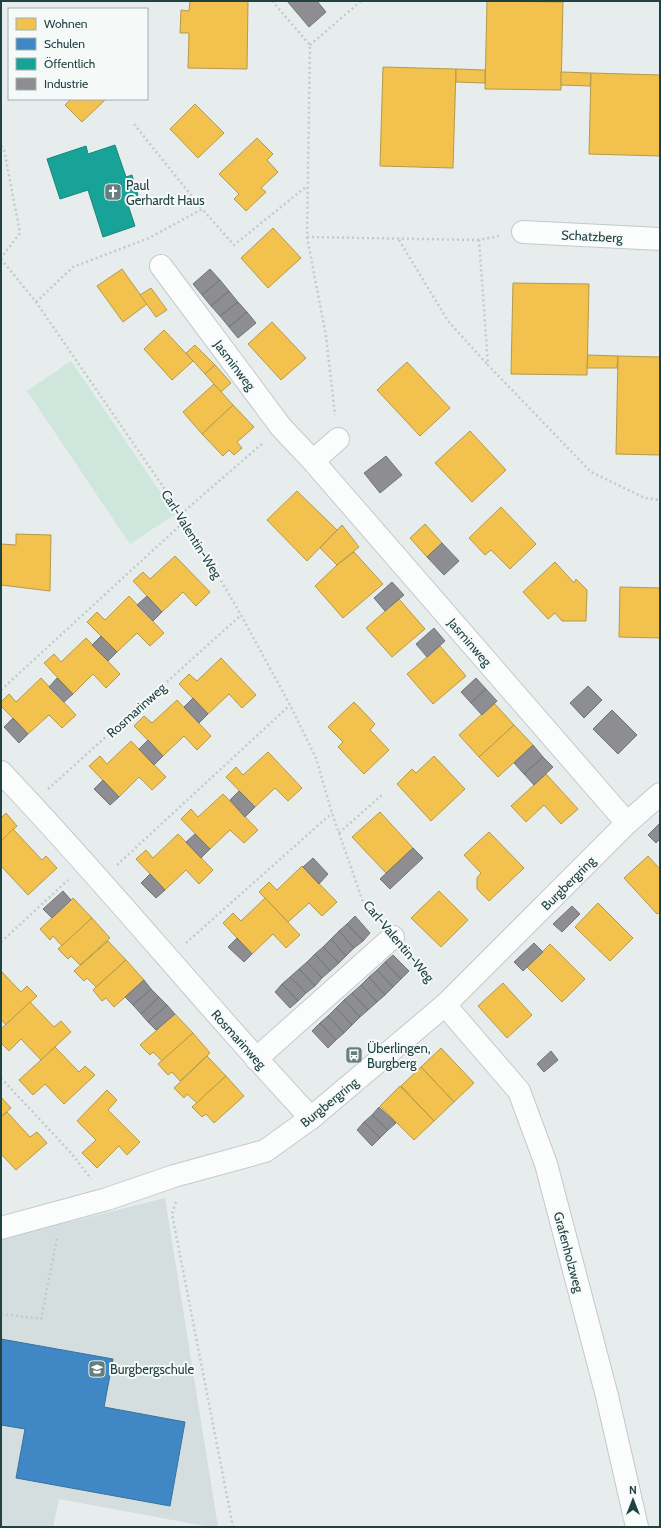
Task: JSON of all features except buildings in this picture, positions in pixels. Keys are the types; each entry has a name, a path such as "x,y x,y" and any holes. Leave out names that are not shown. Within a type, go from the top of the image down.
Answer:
{"street":[{"name":"Schatzberg","path":"523,232 660,239"},
{"name":"Jasminweg","path":"161,266 281,427 313,461 627,823"},
{"path":"313,461 338,439"},
{"name":"Rosmarinweg","path":"1,772 100,881 256,1059 311,1118"},
{"name":"Burgbergring","path":"1,1228 107,1199 174,1176 265,1151 311,1118 447,1003 627,823 660,794"},
{"path":"256,1059 393,937"},
{"name":"Grafenholzweg","path":"447,1003 519,1090 548,1172 607,1396 637,1527"}],"path":[{"path":"272,1 310,45 307,236 326,336 338,439"},
{"path":"310,45 361,1"},
{"path":"134,124 202,209 234,245 308,185"},
{"path":"1,146 4,149 20,233 1,258"},
{"path":"36,302 73,267 149,238 202,209"},
{"path":"307,236 479,240 523,232"},
{"path":"398,239 448,321 488,365 591,472 645,498 660,500"},
{"path":"479,240 488,365"},
{"name":"Carl-Valentin-Weg","path":"1,258 36,302 186,520 241,615 290,705 316,758 332,813 364,902 447,1003"},
{"path":"181,514 281,427"},
{"path":"1,690 186,520"},
{"name":"Rosmarinweg","path":"31,804 241,615"},
{"path":"100,881 290,705"},
{"path":"339,833 383,794"},
{"path":"168,959 332,813"},
{"path":"1,942 85,865"},
{"path":"1,1078 72,1154"},
{"path":"174,1176 178,1194 172,1214 233,1527"},
{"path":"1,1314 41,1319 63,1210"}],"shaded area":[{"name":"Burgbergschule","path":"165,1198 218,1527 210,1527 59,1499 53,1527 1,1527 1,1239"}],"green space":[{"path":"71,361 175,514 130,544 27,391"}],"place":[{"name":"Paul Gerhardt Haus","path":"113,192"},
{"name":"Überlingen, Burgberg","path":"354,1055"},
{"name":"Burgbergschule","path":"97,1369"}]}
